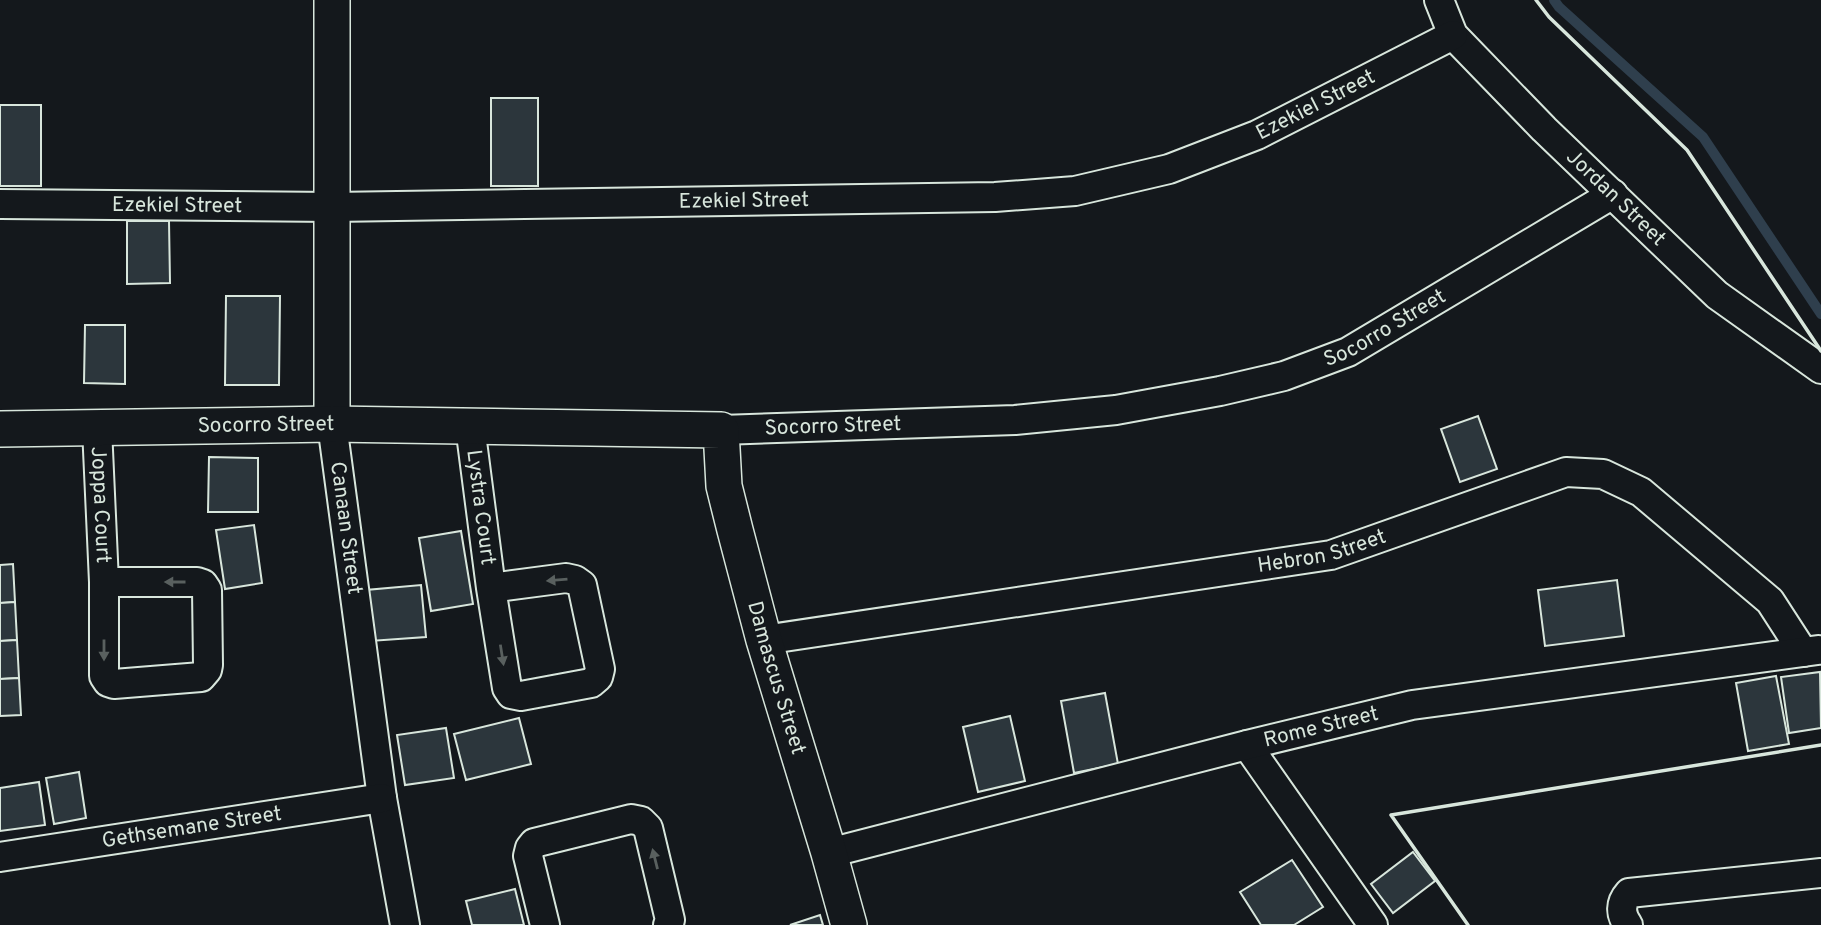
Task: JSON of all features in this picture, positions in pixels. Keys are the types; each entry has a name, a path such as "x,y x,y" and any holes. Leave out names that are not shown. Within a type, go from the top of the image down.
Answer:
{"street":[{"name":"Canaan Street","path":"332,0 332,424 382,799 405,925"},
{"name":"Jordan Street","path":"1439,0 1453,35 1544,129 1717,295 1821,369"},
{"name":"Ezekiel Street","path":"0,204 333,207 995,197 1075,191 1170,169 1257,135 1453,35"},
{"name":"Socorro Street","path":"0,429 332,424 721,430 1015,420 1116,410 1284,376 1348,352 1613,194"},
{"name":"Lystra Court","path":"470,426 491,588 507,688 512,694 521,696 591,683 598,677 600,669 582,585 566,578 491,588"},
{"name":"Joppa Court","path":"97,428 104,582 104,677 114,684 201,677 208,666 207,590 203,584 104,582"},
{"name":"Damascus Street","path":"721,430 724,486 764,640 849,925"},
{"name":"Hebron Street","path":"764,640 1331,555 1566,472 1603,474 1641,492 1770,601 1812,651"},
{"name":"Rome Street","path":"829,853 1412,705 1812,651"},
{"path":"1247,745 1373,925"},
{"name":"Gethsemane Street","path":"0,857 382,799"},
{"path":"545,925 528,856 534,843 631,819 641,821 648,828 670,920 668,925"},
{"path":"1628,925 1622,909 1623,900 1629,893 1821,873"}],"building":[{"path":"491,98 538,98 538,186 491,186"},
{"path":"0,105 41,105 41,186 0,186"},
{"path":"127,221 169,221 170,283 127,284"},
{"path":"226,296 280,296 279,385 225,385"},
{"path":"85,325 125,325 125,384 84,383"},
{"path":"1478,416 1497,469 1460,482 1441,429"},
{"path":"209,457 258,458 258,512 208,512"},
{"path":"254,525 262,583 225,589 216,530"},
{"path":"461,531 473,604 431,611 419,538"},
{"path":"13,564 15,602 0,603 0,565"},
{"path":"1617,580 1624,636 1545,646 1538,590"},
{"path":"421,585 426,637 370,641 366,590"},
{"path":"15,602 17,640 0,641 0,603"},
{"path":"17,640 19,678 0,679 0,641"},
{"path":"1820,672 1821,728 1789,733 1781,677"},
{"path":"1776,676 1789,744 1748,751 1736,683"},
{"path":"19,678 21,715 0,716 0,679"},
{"path":"1105,693 1118,764 1074,773 1061,701"},
{"path":"1010,716 1025,781 978,792 963,727"},
{"path":"519,718 531,764 466,780 454,734"},
{"path":"446,728 454,778 405,785 397,735"},
{"path":"79,772 86,818 54,824 46,778"},
{"path":"39,782 45,825 0,831 0,788"},
{"path":"1413,852 1435,881 1393,913 1371,884"},
{"path":"1292,860 1323,907 1294,925 1261,925 1240,892"},
{"path":"515,889 524,925 472,925 466,901"},
{"path":"820,915 823,925 790,925"}],"waterway":[{"path":"1554,0 1703,137 1821,314"}],"wall":[{"path":"1536,0 1549,17 1687,150 1821,351"},
{"path":"1468,925 1391,815 1821,745"}]}
